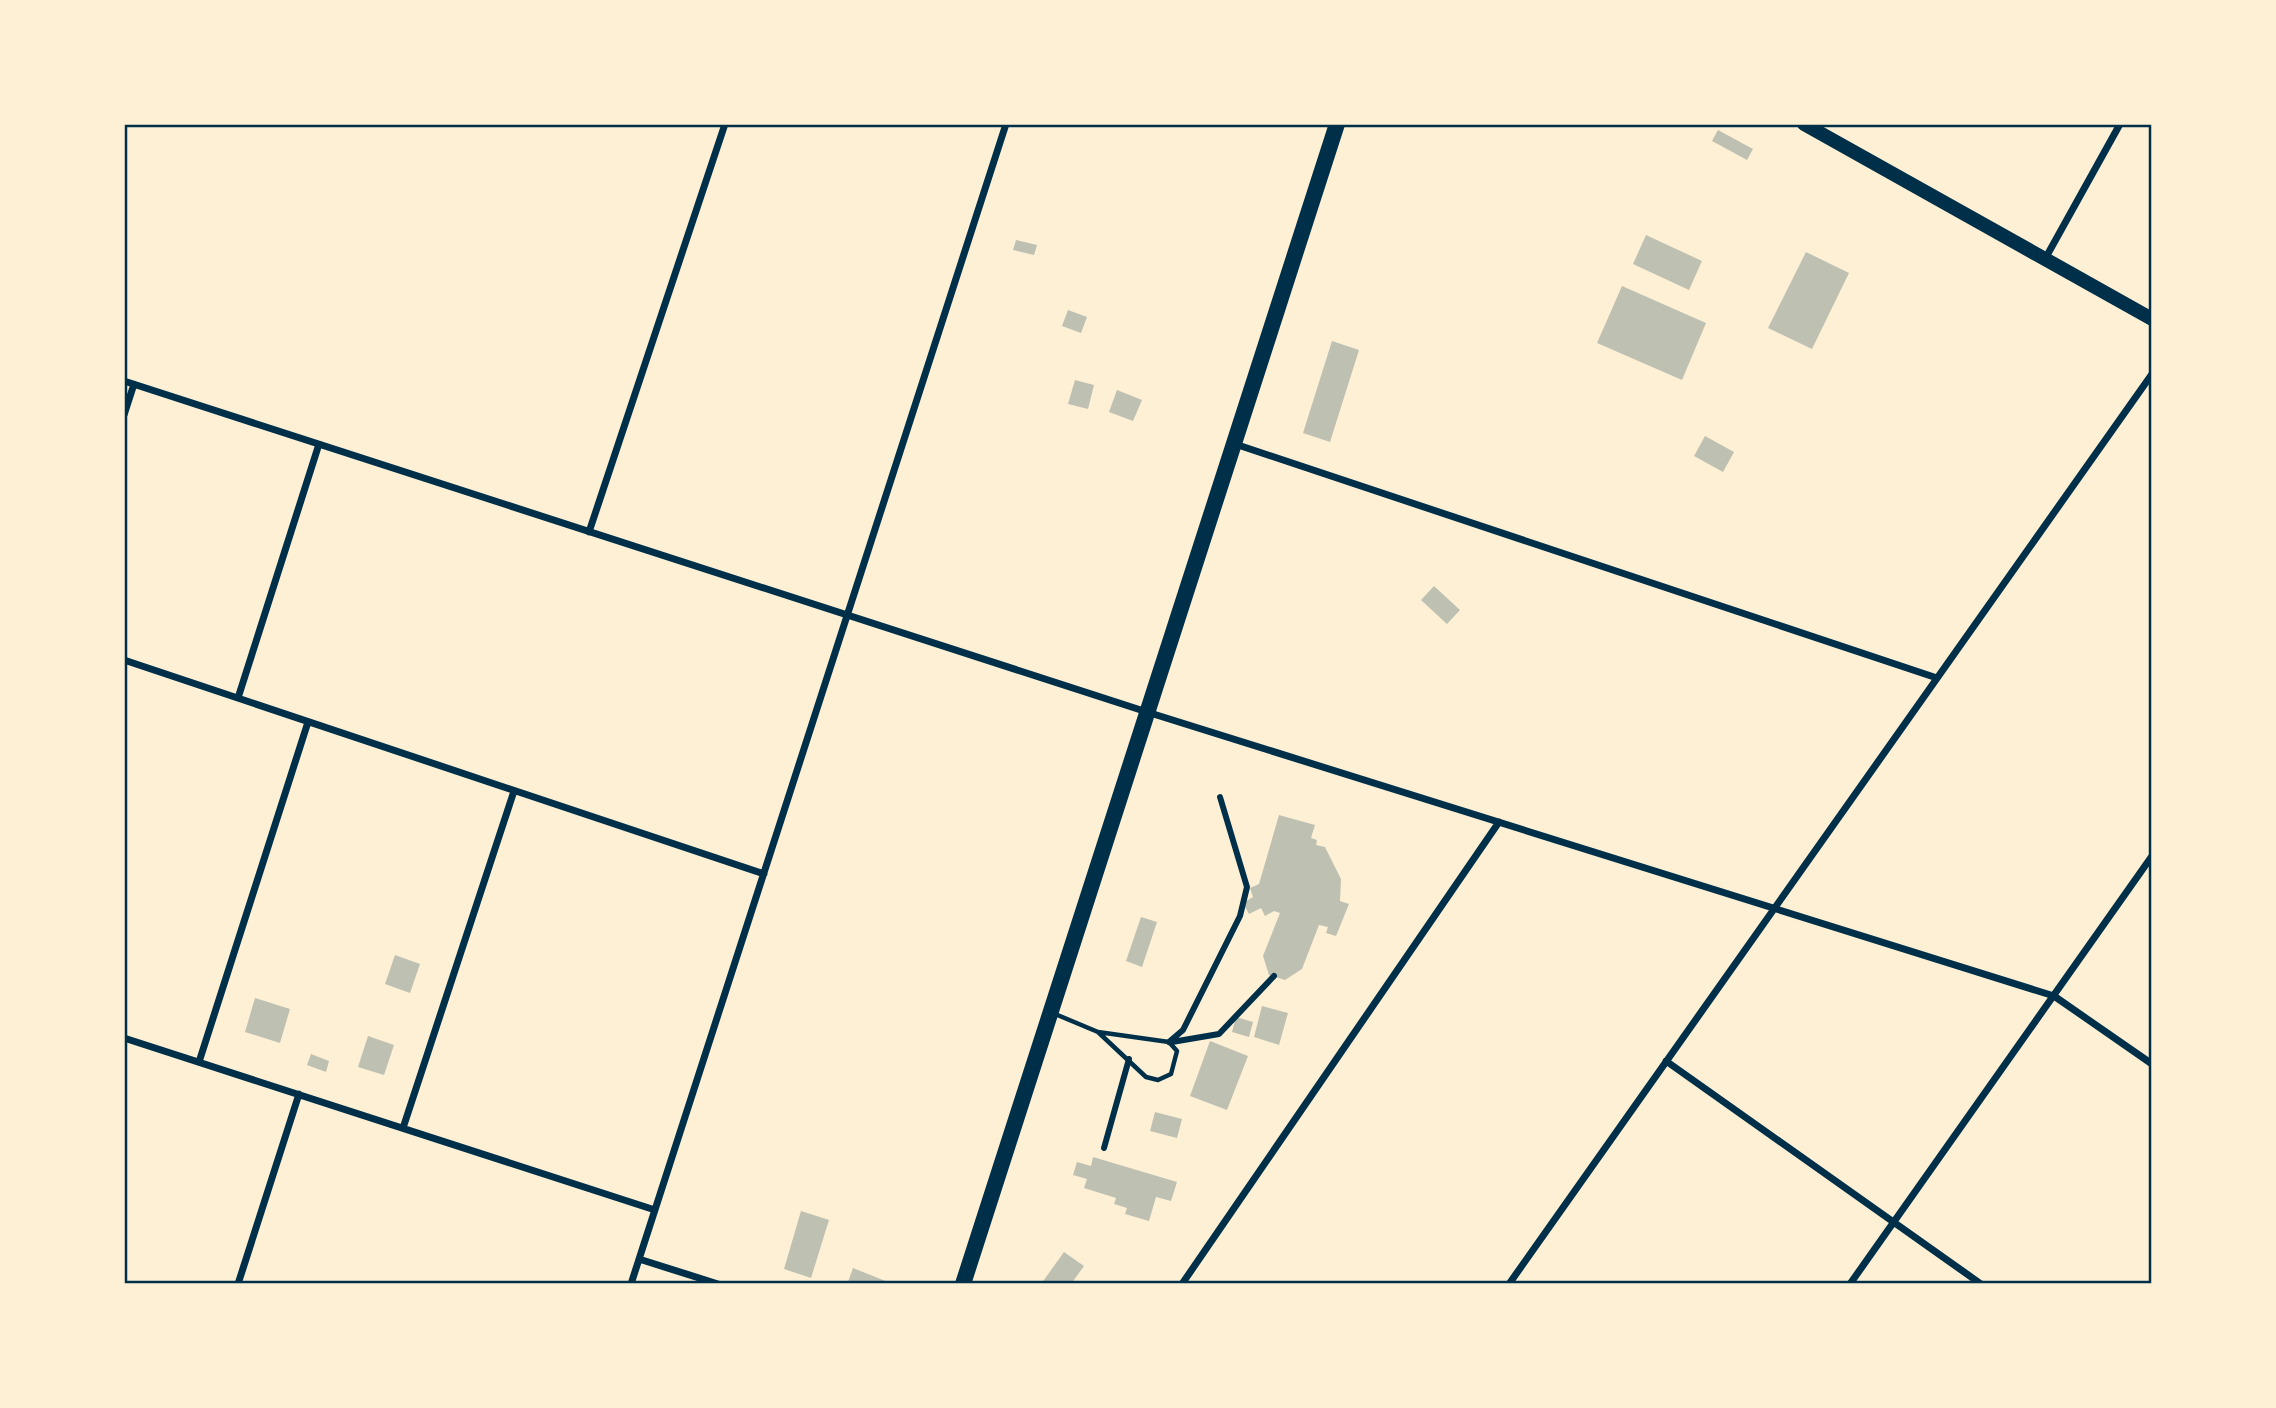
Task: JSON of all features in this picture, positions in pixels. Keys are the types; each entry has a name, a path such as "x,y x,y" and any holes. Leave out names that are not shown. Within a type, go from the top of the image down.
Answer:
{"highway":[{"path":"963,1284 1337,124"}],"main road":[{"path":"1804,124 2152,319"}],"street":[{"path":"589,532 725,124"},
{"path":"631,1284 1006,124"},
{"path":"2045,259 2120,124"},
{"path":"1509,1284 2152,374"},
{"path":"124,381 1147,712 2054,996 2152,1064"},
{"path":"124,415 134,384"},
{"path":"238,698 319,444"},
{"path":"1234,444 1937,678"},
{"path":"124,660 764,874"},
{"path":"200,1062 308,722"},
{"path":"403,1128 514,790"},
{"path":"1169,1042 1183,1030 1195,1008 1240,916 1247,887 1220,797"},
{"path":"1182,1284 1499,822"},
{"path":"1850,1284 2152,856"},
{"path":"1169,1042 1219,1034 1274,976"},
{"path":"124,1038 655,1210"},
{"path":"1104,1148 1129,1059"},
{"path":"1666,1061 1981,1284"},
{"path":"238,1284 299,1094"},
{"path":"639,1259 718,1284"}],"lane":[{"path":"1051,1013 1098,1032 1169,1042 1177,1051 1171,1074 1158,1080 1146,1077 1098,1032"}],"building":[{"path":"1718,130 1753,149 1747,160 1712,141"},
{"path":"1646,235 1702,261 1689,290 1633,264"},
{"path":"1016,240 1037,245 1034,255 1013,250"},
{"path":"1806,252 1849,273 1812,349 1768,328"},
{"path":"1622,286 1706,323 1682,380 1597,343"},
{"path":"1068,310 1087,317 1081,333 1062,326"},
{"path":"1332,341 1359,350 1330,442 1303,433"},
{"path":"1075,380 1094,385 1088,409 1068,404"},
{"path":"1117,390 1142,400 1133,421 1109,412"},
{"path":"1705,436 1734,452 1723,472 1694,456"},
{"path":"1434,586 1460,610 1447,624 1421,600"},
{"path":"1279,815 1315,825 1311,838 1317,840 1316,845 1325,847 1341,879 1340,901 1349,904 1336,936 1326,933 1328,927 1319,925 1302,969 1285,980 1269,975 1263,956 1280,913 1274,911 1265,916 1261,908 1249,914 1243,903 1253,897 1250,888 1259,884"},
{"path":"1141,917 1157,922 1142,967 1126,961"},
{"path":"395,955 420,964 410,993 385,984"},
{"path":"255,998 290,1009 280,1043 245,1032"},
{"path":"1262,1006 1288,1013 1279,1045 1254,1037"},
{"path":"1236,1017 1253,1022 1249,1037 1232,1032"},
{"path":"368,1036 394,1045 384,1075 358,1067"},
{"path":"1210,1041 1248,1056 1227,1110 1190,1096"},
{"path":"311,1054 329,1061 326,1072 307,1065"},
{"path":"1155,1112 1182,1119 1177,1138 1150,1131"},
{"path":"1093,1157 1177,1182 1171,1201 1156,1197 1149,1221 1125,1214 1127,1208 1114,1204 1116,1198 1084,1188 1087,1179 1073,1175 1077,1162 1091,1166"},
{"path":"801,1211 829,1220 811,1278 784,1269"},
{"path":"1064,1252 1084,1266 1071,1284 1041,1284"},
{"path":"853,1268 893,1284 851,1284 848,1282"}]}
